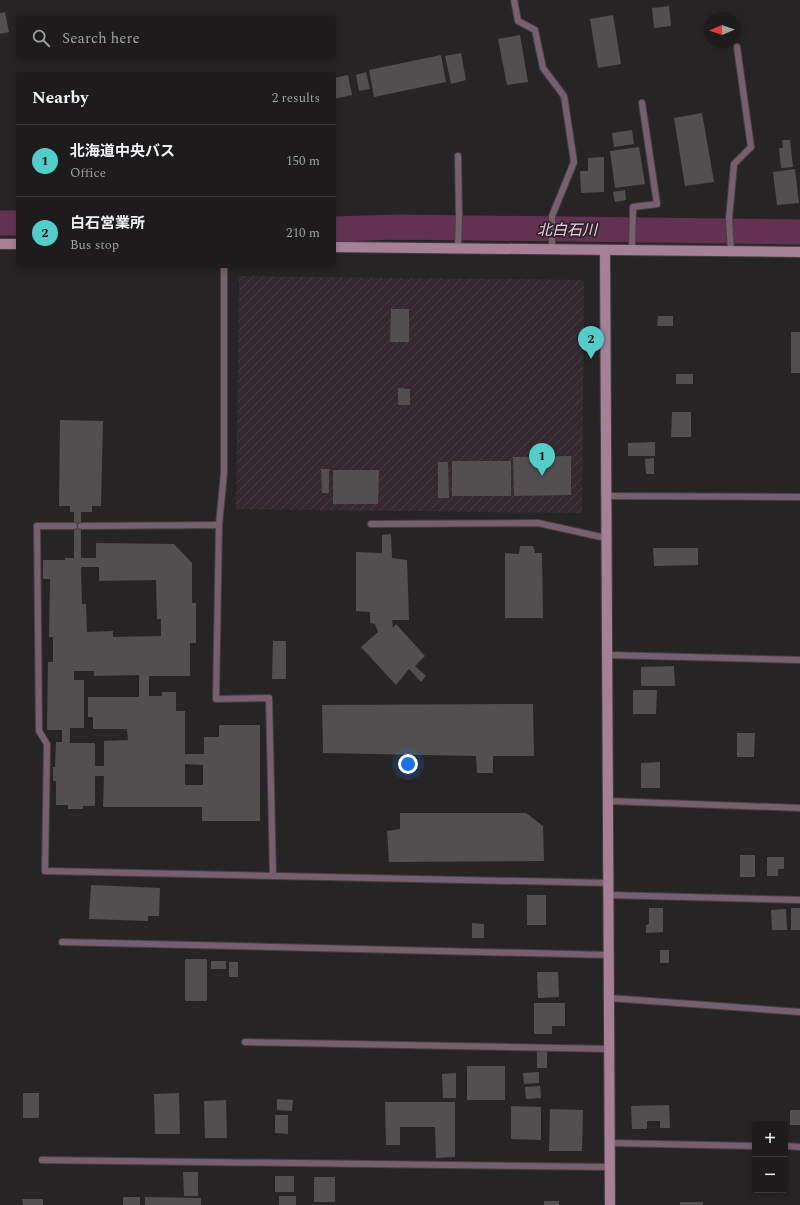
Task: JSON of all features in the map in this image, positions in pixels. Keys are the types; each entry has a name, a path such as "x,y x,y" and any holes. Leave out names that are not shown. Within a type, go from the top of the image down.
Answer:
{"street":[{"path":"0,244 16,244"},
{"path":"336,247 459,244 553,245 606,250 632,246 730,247 800,252"},
{"path":"606,250 606,538 608,655 610,1205"}],"lane":[{"path":"514,0 518,21 535,30 543,68 564,96 574,162 552,216 553,245"},
{"path":"730,247 729,219 734,164 751,146 737,48"},
{"path":"632,246 632,207 657,204 642,103"},
{"path":"458,156 459,244"},
{"path":"224,268 224,473 219,525 216,699 269,698 272,876"},
{"path":"606,496 800,497"},
{"path":"371,524 538,523 606,538"},
{"path":"81,526 219,525"},
{"path":"74,526 37,526 39,732 47,744 45,871 608,883"},
{"path":"608,655 800,660"},
{"path":"608,801 800,808"},
{"path":"608,895 800,900"},
{"path":"62,942 608,955"},
{"path":"609,998 800,1012"},
{"path":"245,1042 610,1048"},
{"path":"610,1143 752,1146"},
{"path":"788,1146 800,1146"},
{"path":"42,1160 610,1166"}],"shaded area":[{"path":"239,276 584,280 582,513 236,509"}],"building":[{"path":"669,6 671,26 654,28 652,8"},
{"path":"5,12 9,32 0,34 0,13"},
{"path":"613,15 621,64 598,68 590,19"},
{"path":"520,35 528,82 507,85 498,39"},
{"path":"461,53 466,80 451,84 445,56"},
{"path":"441,55 446,82 374,97 369,70"},
{"path":"366,72 370,89 359,91 356,75"},
{"path":"348,75 352,95 336,99 336,78"},
{"path":"702,113 714,182 685,186 674,118"},
{"path":"632,130 634,144 614,147 612,133"},
{"path":"782,140 790,140 793,167 781,168 779,148 783,148"},
{"path":"639,147 645,184 615,188 610,151"},
{"path":"604,157 604,192 581,193 580,171 588,171 588,158"},
{"path":"795,169 799,203 777,205 773,172"},
{"path":"625,190 626,200 615,202 613,192"},
{"path":"391,309 409,309 409,342 390,342"},
{"path":"658,316 673,316 673,326 657,326"},
{"path":"791,332 800,332 800,373 791,373"},
{"path":"676,374 693,374 693,384 676,384"},
{"path":"398,388 410,389 410,405 398,405"},
{"path":"672,412 691,412 691,437 671,437"},
{"path":"60,420 103,421 101,506 92,506 92,512 81,512 81,558 96,558 96,543 174,544 192,563 192,603 196,603 196,643 190,643 190,676 149,676 149,696 162,696 162,692 176,692 176,711 185,711 185,754 204,754 204,737 219,737 219,725 260,725 260,821 202,821 202,807 103,807 104,776 95,776 95,806 83,806 83,809 68,809 68,805 56,805 56,781 53,781 53,767 55,767 56,742 62,742 62,730 47,730 48,662 53,662 53,637 49,637 50,579 43,579 43,560 65,560 65,558 74,558 74,512 70,512 70,506 59,506","holes":["81,567 99,567 99,581 156,580 157,619 161,619 161,636 113,637 113,631 87,632 86,604 82,604","74,671 94,671 94,676 139,675 139,697 88,697 88,717 93,717 93,729 127,729 128,740 104,741 104,766 95,766 95,743 70,743 70,728 84,728 84,680 74,680","185,764 203,765 203,785 185,785"]},
{"path":"655,442 655,456 628,456 628,443"},
{"path":"571,456 571,495 514,496 513,457"},
{"path":"654,458 654,474 646,474 645,459"},
{"path":"452,461 511,461 511,496 452,496"},
{"path":"438,462 448,462 449,498 438,498"},
{"path":"321,469 329,469 329,493 322,493"},
{"path":"333,470 379,470 378,504 333,504"},
{"path":"391,534 392,558 407,560 409,620 392,620 393,628 396,624 425,656 415,666 426,676 421,682 409,669 396,685 361,647 378,632 375,624 370,623 370,612 356,611 356,552 382,553 382,535"},
{"path":"520,546 533,546 535,553 542,553 543,618 505,618 505,553 519,554"},
{"path":"653,548 698,548 698,565 654,566"},
{"path":"273,641 286,641 286,679 272,679"},
{"path":"674,666 675,686 641,686 641,667"},
{"path":"633,690 657,690 656,714 633,714"},
{"path":"533,704 534,756 493,756 493,773 477,773 476,756 323,753 322,705"},
{"path":"737,733 755,733 754,757 737,757"},
{"path":"660,762 660,788 641,788 641,763"},
{"path":"400,813 526,813 543,826 544,861 389,862 387,831 400,829"},
{"path":"740,855 755,855 755,877 740,877"},
{"path":"767,857 784,857 784,869 778,869 778,876 767,876"},
{"path":"91,885 160,888 159,916 148,916 148,921 89,919"},
{"path":"527,895 546,895 546,925 527,925"},
{"path":"649,908 663,908 663,932 646,933 646,925 649,924"},
{"path":"791,908 800,908 800,930 791,930"},
{"path":"786,909 787,930 772,930 771,910"},
{"path":"472,923 484,924 484,938 472,938"},
{"path":"660,950 669,950 669,963 660,963"},
{"path":"185,959 207,959 207,1001 185,1001"},
{"path":"211,961 226,961 226,969 211,969"},
{"path":"229,962 238,962 238,977 229,977"},
{"path":"537,972 558,972 559,997 538,998"},
{"path":"534,1003 565,1003 565,1026 552,1026 552,1034 534,1034"},
{"path":"537,1051 547,1051 547,1068 537,1068"},
{"path":"467,1066 505,1066 505,1100 467,1100"},
{"path":"539,1072 539,1083 524,1084 523,1073"},
{"path":"456,1073 456,1098 443,1098 442,1074"},
{"path":"540,1086 541,1098 526,1099 525,1087"},
{"path":"23,1093 39,1093 39,1118 23,1118"},
{"path":"179,1093 180,1134 155,1134 154,1094"},
{"path":"277,1099 293,1100 292,1111 277,1110"},
{"path":"226,1100 227,1138 205,1138 204,1101"},
{"path":"385,1102 455,1102 455,1157 436,1158 435,1127 400,1127 400,1145 386,1145"},
{"path":"669,1105 670,1128 660,1128 660,1121 647,1121 647,1129 632,1129 631,1106"},
{"path":"511,1106 541,1107 541,1140 511,1139"},
{"path":"550,1109 583,1110 582,1151 549,1151"},
{"path":"790,1110 800,1110 800,1125 790,1125"},
{"path":"275,1115 288,1115 288,1134 275,1133"},
{"path":"183,1172 198,1172 198,1196 184,1196"},
{"path":"275,1176 294,1176 294,1192 275,1192"},
{"path":"314,1177 335,1177 335,1202 314,1202"},
{"path":"279,1196 296,1196 296,1205 279,1205"},
{"path":"123,1197 140,1197 140,1205 123,1205"},
{"path":"145,1197 201,1198 201,1205 145,1205"},
{"path":"22,1199 43,1199 43,1205 23,1205"},
{"path":"544,1201 559,1201 559,1205 544,1205"},
{"path":"680,1202 703,1202 703,1205 680,1205"}],"waterway":[{"name":"北白石川","path":"0,223 16,223"},
{"name":"北白石川","path":"336,229 399,227 800,232"}],"place":[{"name":"白石営業所","path":"591,359"},
{"name":"北海道中央バス","path":"542,476"}]}
